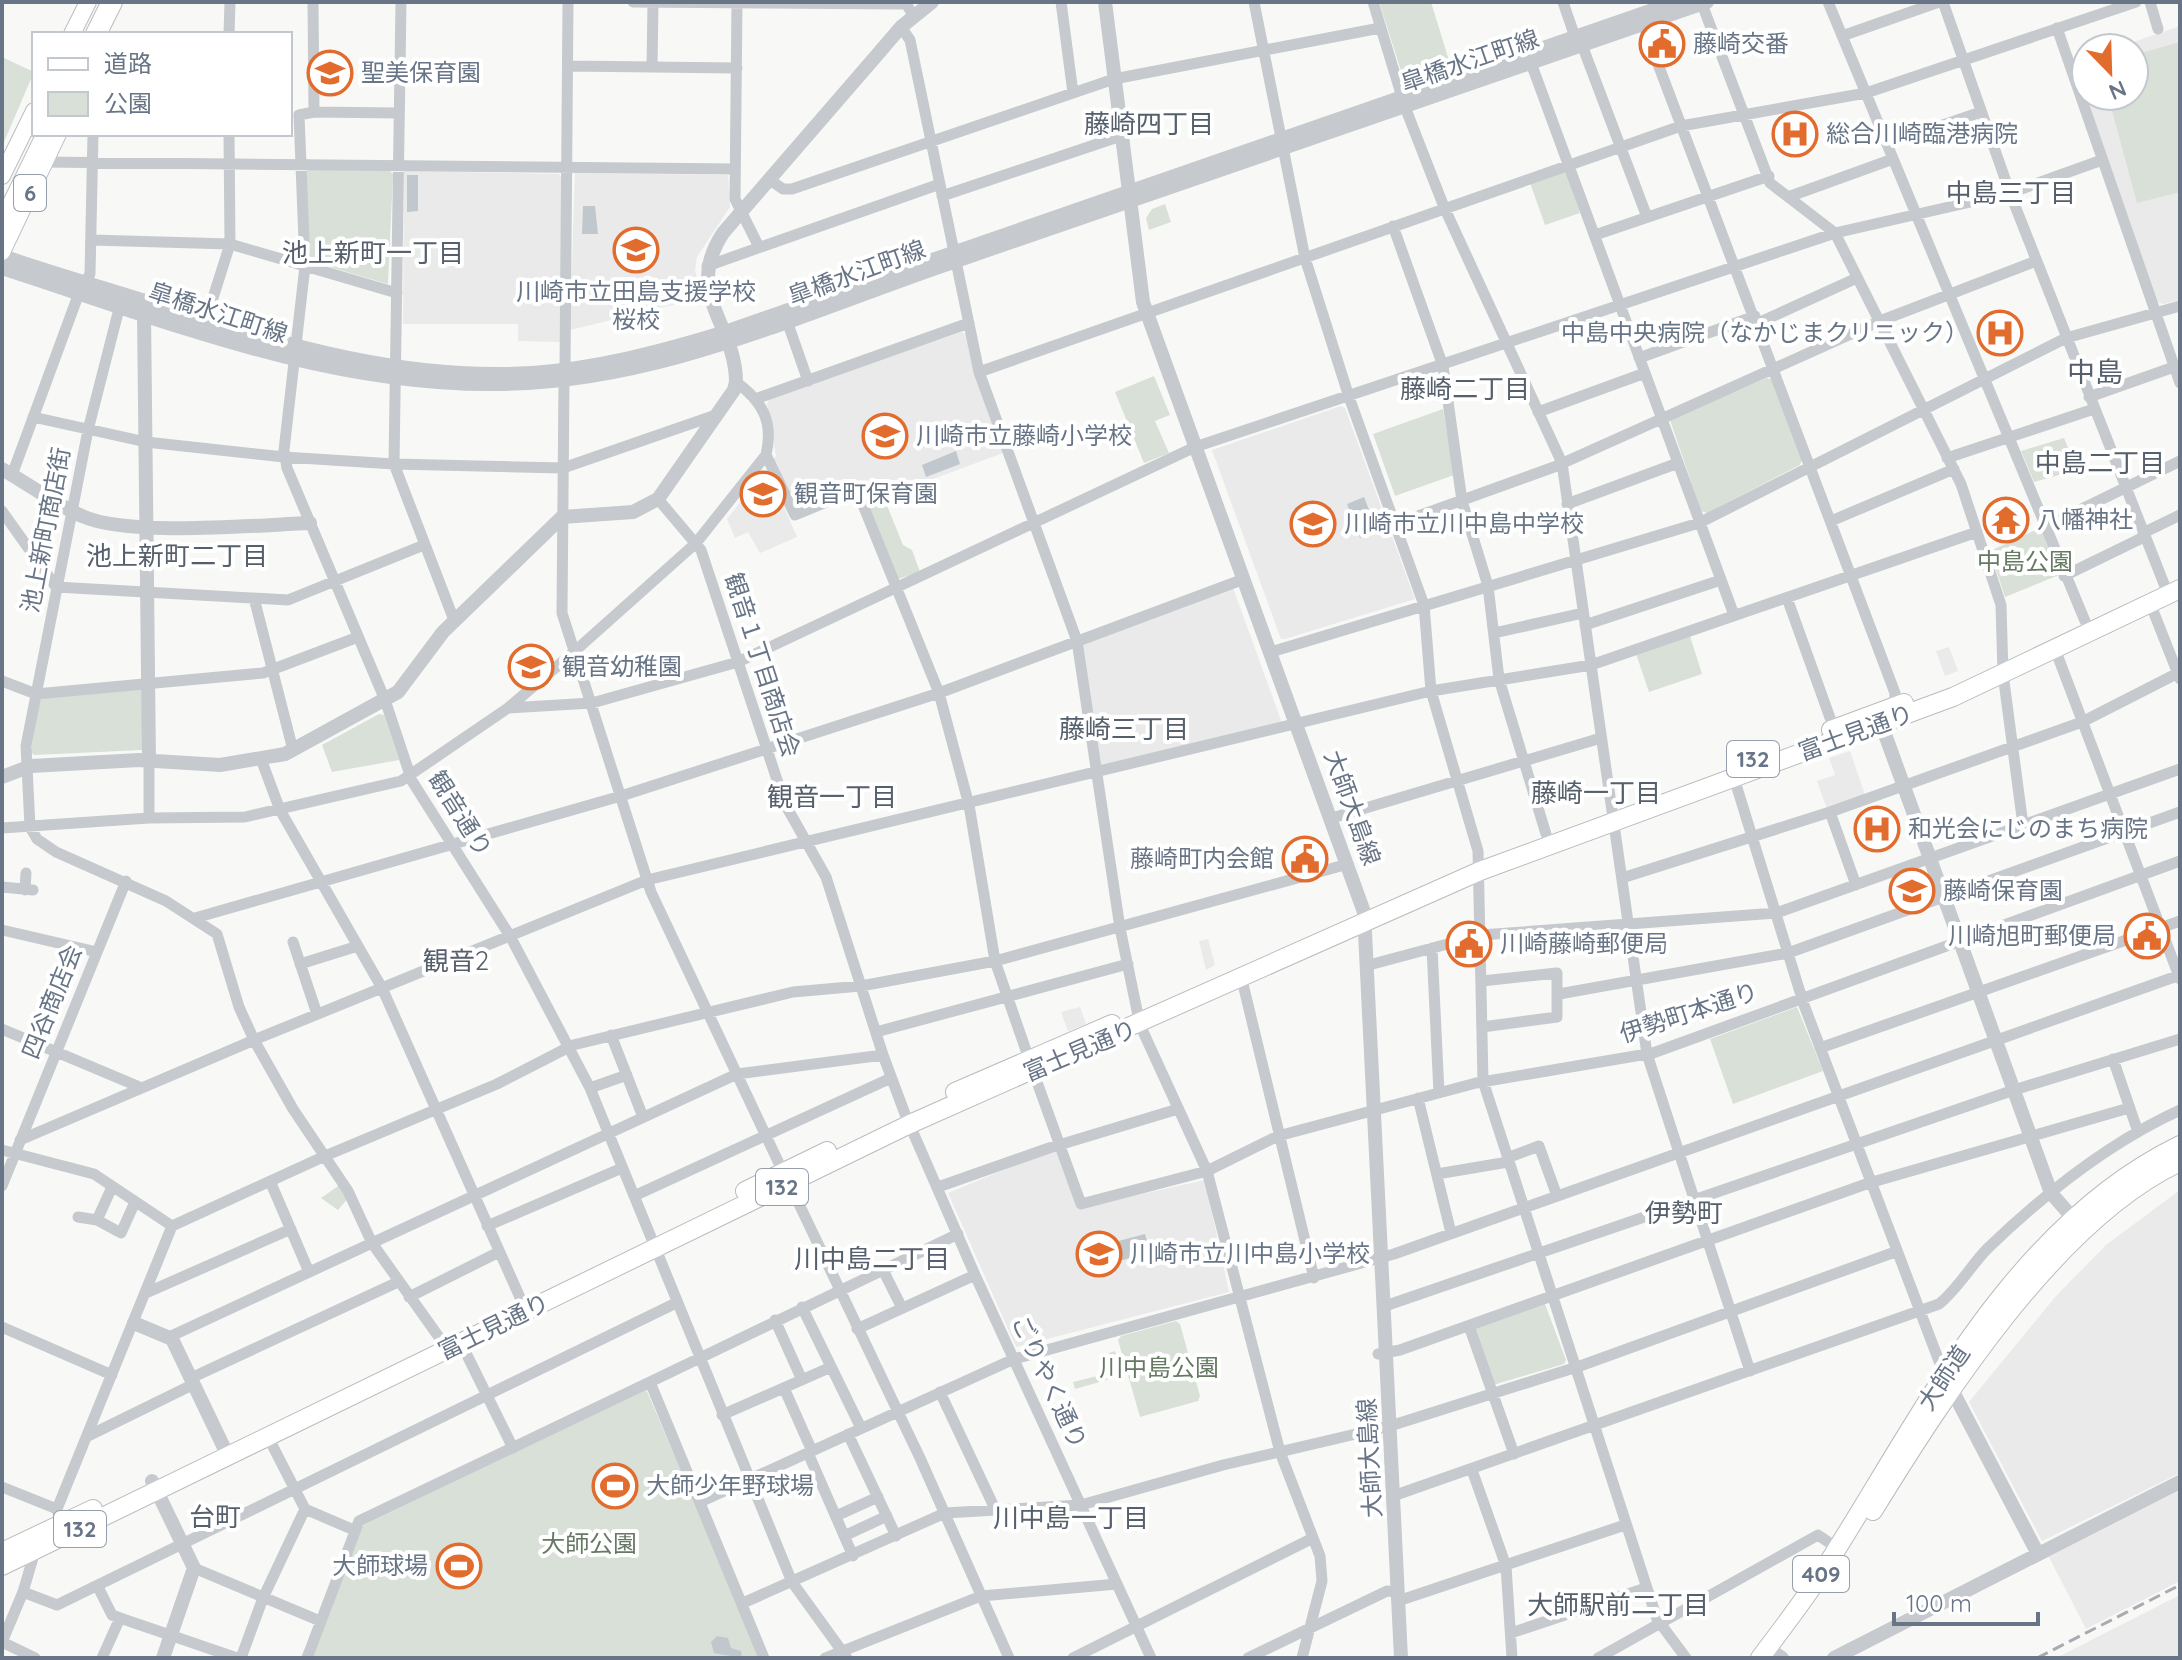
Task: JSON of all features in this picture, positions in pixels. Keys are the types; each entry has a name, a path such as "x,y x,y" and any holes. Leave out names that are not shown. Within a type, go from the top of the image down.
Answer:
{"highway":[{"path":"84,32 98,2"},
{"path":"97,32 112,2"},
{"path":"2,199 33,136"},
{"path":"2,226 46,136"},
{"name":"富士見通り","path":"2002,669 2085,621 2173,586"},
{"name":"富士見通り","path":"226,1451 268,1437 908,1119 1139,1019 1546,834 1613,817 1734,778 2055,649 2150,603 2173,586"},
{"name":"富士見通り","path":"1480,866 1834,729 1890,715"},
{"name":"富士見通り","path":"1139,1019 1242,980 1365,917"},
{"name":"大師道","path":"1772,1657 1837,1548 2006,1293 2079,1225 2107,1191 2150,1161 2180,1145"},
{"name":"大師道","path":"2079,1225 2180,1162"},
{"name":"富士見通り","path":"2,1566 441,1340 653,1244"},
{"name":"大師道","path":"1772,1657 1799,1623 1948,1381"},
{"name":"富士見通り","path":"2,1552 59,1516 154,1486"}],"main road":[{"path":"73,32 88,2"},
{"path":"107,32 122,2"},
{"name":"6","path":"2,176 32,115"},
{"name":"6","path":"2,254 57,136"}],"street":[{"path":"229,32 230,2"},
{"path":"313,2 314,112 398,113"},
{"path":"401,2 394,464 454,620"},
{"path":"568,2 562,613 647,880 945,1513 1009,1658"},
{"path":"633,2 909,7 932,2"},
{"path":"652,67 653,2"},
{"path":"737,2 735,199 759,247"},
{"path":"1061,2 1073,93"},
{"name":"大師大島線","path":"1105,2 1147,314 1298,723 1365,917 1376,1110 1378,1258 1388,1352 1401,1658"},
{"path":"1254,2 1305,258 1349,397 1424,605 1431,691 1480,866 1483,1081 1658,1624 1686,1658"},
{"path":"1373,2 1404,102 1444,207 1562,463 1647,1054 1750,1371"},
{"path":"1563,2 1647,217"},
{"name":"皐橋水江町線","path":"1641,19 1676,2"},
{"path":"1828,2 2085,621"},
{"path":"1842,36 1941,2 2010,193 2125,488 2144,535 2173,586"},
{"path":"979,372 1681,126 1866,93 2136,2"},
{"path":"2150,2 2158,29"},
{"path":"1703,3 1774,189 1835,233 1950,464 1977,532 2001,605 2002,669 2023,825"},
{"name":"皐橋水江町線","path":"724,339 1641,19 1703,3"},
{"path":"2,828 149,818 245,817 379,788 410,776 508,708 696,543 766,455 770,437 758,398 736,382 707,266 714,247 901,27 909,7"},
{"path":"1641,19 1895,693 1886,737 2051,1193 2079,1225"},
{"path":"901,27 910,40 979,372 1077,641 1120,928 1139,1019 1207,1171 1280,1452 1320,1556 1322,1581 1302,1658"},
{"path":"770,180 783,189 792,189 1114,79 1380,28"},
{"path":"2057,28 2180,383"},
{"name":"皐橋水江町線","path":"1404,102 1531,63 1579,41"},
{"path":"1531,63 1734,615"},
{"path":"568,66 737,68"},
{"name":"観音通り","path":"314,112 299,115 305,266 284,457 385,700 410,776 510,936 590,1088 792,1582 844,1654"},
{"path":"1887,144 1981,112"},
{"path":"93,136 92,240 83,288 33,417 7,472 71,510 98,521 147,526 310,523"},
{"path":"206,320 230,244 229,136"},
{"path":"707,266 759,247 1121,136"},
{"path":"1788,197 1893,159"},
{"path":"508,708 592,703 738,662 1195,447 1835,233 2010,193 2102,160"},
{"path":"44,162 735,169"},
{"path":"1595,235 1769,176"},
{"path":"1393,226 1443,366 1462,501 1488,586 1499,679 1546,834"},
{"path":"92,240 230,244 397,293"},
{"name":"皐橋水江町線","path":"2,254 144,313 296,355 395,374 565,374 724,339 787,321 955,256"},
{"path":"1396,524 1562,463 1880,321 2036,261"},
{"name":"皐橋水江町線","path":"2,268 206,320 296,355"},
{"path":"1639,358 1756,320 1857,278"},
{"name":"池上新町商店街","path":"30,827 26,746 88,430 120,305"},
{"path":"1271,652 1699,523 2066,338 2180,306"},
{"path":"144,313 149,818"},
{"path":"787,321 808,381"},
{"path":"758,398 969,323"},
{"path":"2089,397 2174,367"},
{"path":"1538,412 1645,373"},
{"path":"2,777 27,767 149,762 212,765 277,758 293,750 385,700 405,684 454,620 562,517 633,512 658,499 736,382"},
{"path":"1831,521 2008,438 2094,409"},
{"path":"33,417 146,442 284,457 394,464 563,468 716,415"},
{"path":"766,455 795,515 856,492 897,587 939,693 969,805 995,961 1059,1144"},
{"path":"2045,527 2180,461"},
{"path":"1567,504 1678,463"},
{"name":"観音１丁目商店会","path":"658,499 696,543 785,804 826,877 883,1055 908,1119"},
{"path":"2,511 56,587 288,600 424,545"},
{"path":"2064,576 2180,515"},
{"path":"20,1140 254,1040 647,880 969,805 1431,691 1591,665 1977,532"},
{"path":"195,918 621,796 939,693 1244,579"},
{"path":"1494,633 1584,619 1721,580"},
{"path":"254,598 293,750"},
{"path":"1787,598 1834,729"},
{"path":"1622,878 1830,812 2082,722 2179,675 2150,603"},
{"path":"2,681 36,694 272,670 358,637"},
{"path":"700,1502 1014,1359 1378,1258 2180,977 2055,649"},
{"path":"1332,818 1601,738"},
{"path":"261,759 280,810 382,988 522,1302"},
{"path":"1369,965 1481,935 1776,913 2180,769"},
{"path":"1734,778 1802,999 1895,1252 1948,1381 2038,1554"},
{"path":"1830,812 1856,885"},
{"path":"1559,994 1788,953 2180,812"},
{"path":"30,827 37,839 56,852 126,881 195,918 220,939 239,1007 254,1040 348,1191 372,1243 398,1282 441,1340 461,1343 513,1448"},
{"name":"伊勢町本通り","path":"1059,1144 1081,1204 1207,1171 1278,1136 1418,1098 1483,1081 1647,1054 2180,861"},
{"path":"2,1487 59,1516 172,1226 569,1049 611,1035 793,992 861,986 995,961 1348,864"},
{"path":"2,887 29,890 26,873"},
{"name":"四谷商店会","path":"2,1186 126,881"},
{"path":"1820,1048 2180,921"},
{"path":"2,930 97,952"},
{"path":"293,942 317,1014"},
{"path":"300,964 358,946"},
{"path":"1432,948 1439,1093"},
{"path":"876,1032 1128,964"},
{"path":"1482,981 1557,973 1559,994 1557,1017 1482,1027"},
{"path":"1242,980 1314,1278"},
{"path":"2,1029 142,1088"},
{"path":"611,1035 643,1117"},
{"path":"1385,1306 1538,1256 2014,1090 2180,1039"},
{"path":"169,1337 737,1074 883,1055"},
{"path":"2113,1059 2138,1132"},
{"path":"590,1088 627,1075"},
{"path":"634,1196 891,1078"},
{"path":"1418,1098 1451,1233"},
{"path":"1388,1352 1869,1183 2129,1108"},
{"path":"938,1187 1059,1144 1178,1109"},
{"path":"1393,1496 1919,1312 1948,1298 1971,1265 2051,1193 2138,1132 2180,1110"},
{"name":"ごりやく通り","path":"908,1119 975,1275 1151,1658"},
{"path":"1437,1174 1507,1160 1539,1146 1557,1196"},
{"path":"2,1150 90,1172 172,1226"},
{"path":"487,1226 622,1168"},
{"path":"270,1181 309,1272"},
{"path":"97,1220 112,1187"},
{"path":"78,1217 97,1220 121,1233 135,1202"},
{"path":"146,1293 291,1229"},
{"path":"307,1658 359,1521 958,1234"},
{"path":"409,1297 499,1252"},
{"path":"743,1603 945,1513 1081,1505 1390,1426 1575,1367 1895,1252"},
{"path":"883,1270 902,1308"},
{"path":"857,1329 975,1275"},
{"path":"88,1436 192,1381 398,1282"},
{"path":"23,1592 57,1605 98,1587 676,1303"},
{"path":"802,1307 861,1428"},
{"path":"775,1320 802,1380"},
{"path":"134,1323 169,1337 226,1451"},
{"path":"1469,1326 1514,1454"},
{"path":"2,1327 112,1375"},
{"path":"722,1415 831,1367"},
{"path":"650,1382 764,1658"},
{"path":"784,1388 853,1556"},
{"path":"940,1392 996,1511"},
{"path":"848,1434 896,1536"},
{"path":"268,1437 305,1509 354,1530"},
{"path":"1472,1470 1506,1566 1512,1658"},
{"path":"1834,1658 2180,1482"},
{"path":"154,1486 194,1568 320,1621"},
{"path":"836,1516 878,1497"},
{"path":"98,1587 112,1615 239,1658 305,1509"},
{"path":"844,1536 887,1516"},
{"path":"1248,1658 1387,1591 1398,1597 1506,1566 1625,1525"},
{"path":"1598,1658 1818,1535 1837,1548"},
{"path":"1073,1658 1313,1538"},
{"path":"35,1551 23,1592 2,1642 35,1658"},
{"path":"163,1658 194,1568"},
{"path":"825,1658 844,1654 981,1596 1117,1584"},
{"path":"1511,1633 1646,1588"},
{"path":"102,1658 120,1618"}],"shaded area":[{"path":"2180,26 2180,300 2164,304 2156,302 2090,112 2150,112 2150,36"},
{"path":"404,171 559,174 562,179 561,342 518,341 518,324 403,324"},
{"name":"川崎市立田島支援学校 桜校","path":"575,173 728,175 730,207 697,257 695,270 701,298 570,330"},
{"path":"407,175 418,175 418,211 407,212"},
{"path":"583,206 595,206 598,234 582,234"},
{"name":"川崎市立藤崎小学校","path":"962,332 967,335 1003,453 868,503 859,484 797,510 773,460 776,456 767,404 771,397"},
{"name":"川崎市立川中島中学校","path":"1341,406 1345,408 1415,599 1281,639 1212,450"},
{"path":"956,451 960,464 926,477 922,465"},
{"name":"観音町保育園","path":"767,468 797,537 760,553 748,532 735,538 727,519"},
{"path":"1364,497 1377,531 1360,538 1347,504"},
{"path":"1233,588 1282,723 1100,767 1082,644"},
{"path":"1949,647 1958,671 1945,676 1936,651"},
{"path":"1850,751 1865,795 1827,809 1817,781 1835,775 1829,758"},
{"path":"1208,939 1215,965 1206,970 1199,941"},
{"path":"1080,1007 1086,1024 1068,1031 1061,1012"},
{"name":"川崎市立川中島小学校","path":"1052,1150 1058,1152 1078,1208 1205,1180 1229,1292 1016,1347 948,1193"},
{"path":"2180,1190 2180,1473 2042,1541 1969,1402 2056,1296 2106,1245"},
{"path":"1145,1234 1150,1252 1116,1262 1111,1243"},
{"path":"2180,1490 2180,1581 2086,1629 2049,1557"},
{"path":"2180,1595 2180,1658 2056,1658"},
{"path":"717,1636 728,1638 731,1648 741,1651 742,1658 714,1653 711,1642"}],"green space":[{"path":"1379,2 1431,2 1451,67 1404,80"},
{"path":"2180,42 2180,192 2137,203 2112,112 2150,112 2150,50"},
{"path":"2,57 32,71 32,77 2,142"},
{"path":"308,169 390,171 393,174 388,284 309,261 305,173"},
{"path":"1566,171 1580,213 1545,225 1530,183"},
{"path":"1165,204 1171,222 1149,230 1146,218 1152,209"},
{"path":"1154,376 1170,415 1155,421 1169,453 1144,463 1115,392"},
{"path":"1767,378 1771,379 1802,460 1800,465 1707,513 1701,511 1670,420"},
{"path":"1443,409 1454,475 1395,496 1373,434"},
{"path":"2064,438 2077,470 2034,482 2021,451"},
{"path":"884,498 903,545 912,550 920,572 898,579 868,504"},
{"name":"中島公園","path":"2042,527 2059,575 2005,597 1990,551"},
{"path":"1690,636 1702,674 1649,692 1636,654"},
{"path":"142,689 142,750 34,755 31,752 39,700"},
{"path":"379,714 384,715 399,760 332,772 322,745"},
{"path":"1797,1007 1823,1071 1733,1104 1710,1039"},
{"path":"341,1184 349,1197 338,1210 321,1198"},
{"path":"1545,1304 1566,1360 1564,1364 1493,1385 1474,1331 1476,1327"},
{"name":"川中島公園","path":"1176,1321 1180,1324 1200,1396 1198,1401 1140,1417 1118,1340 1121,1336"},
{"path":"1115,1351 1120,1371 1117,1377 1075,1389 1073,1382 1109,1373 1109,1353"},
{"name":"大師公園","path":"646,1389 761,1658 311,1658 362,1526"}],"railway":[{"path":"2037,1658 2180,1585"}],"place":[{"name":"藤崎交番","path":"1662,44"},
{"name":"聖美保育園","path":"330,73"},
{"name":"総合川崎臨港病院","path":"1795,134"},
{"name":"川崎市立田島支援学校 桜校","path":"636,250"},
{"name":"中島中央病院（なかじまクリニック）","path":"2000,333"},
{"name":"川崎市立藤崎小学校","path":"885,436"},
{"name":"観音町保育園","path":"763,494"},
{"name":"八幡神社","path":"2006,520"},
{"name":"川崎市立川中島中学校","path":"1313,524"},
{"name":"観音幼稚園","path":"531,667"},
{"name":"和光会にじのまち病院","path":"1877,829"},
{"name":"藤崎町内会館","path":"1305,859"},
{"name":"藤崎保育園","path":"1912,891"},
{"name":"川崎旭町郵便局","path":"2147,936"},
{"name":"川崎藤崎郵便局","path":"1469,944"},
{"name":"川崎市立川中島小学校","path":"1099,1254"},
{"name":"大師少年野球場","path":"615,1486"},
{"name":"大師球場","path":"459,1566"}],"district":[{"name":"藤崎四丁目","path":"1149,124"},
{"name":"中島三丁目","path":"2011,193"},
{"name":"池上新町一丁目","path":"373,253"},
{"name":"中島","path":"2095,372"},
{"name":"藤崎二丁目","path":"1465,389"},
{"name":"中島二丁目","path":"2100,463"},
{"name":"池上新町二丁目","path":"177,556"},
{"name":"藤崎三丁目","path":"1124,729"},
{"name":"藤崎一丁目","path":"1596,793"},
{"name":"観音一丁目","path":"832,797"},
{"name":"観音2","path":"456,961"},
{"name":"伊勢町","path":"1684,1213"},
{"name":"川中島二丁目","path":"872,1259"},
{"name":"台町","path":"215,1517"},
{"name":"川中島一丁目","path":"1071,1518"},
{"name":"大師駅前二丁目","path":"1618,1605"}]}
